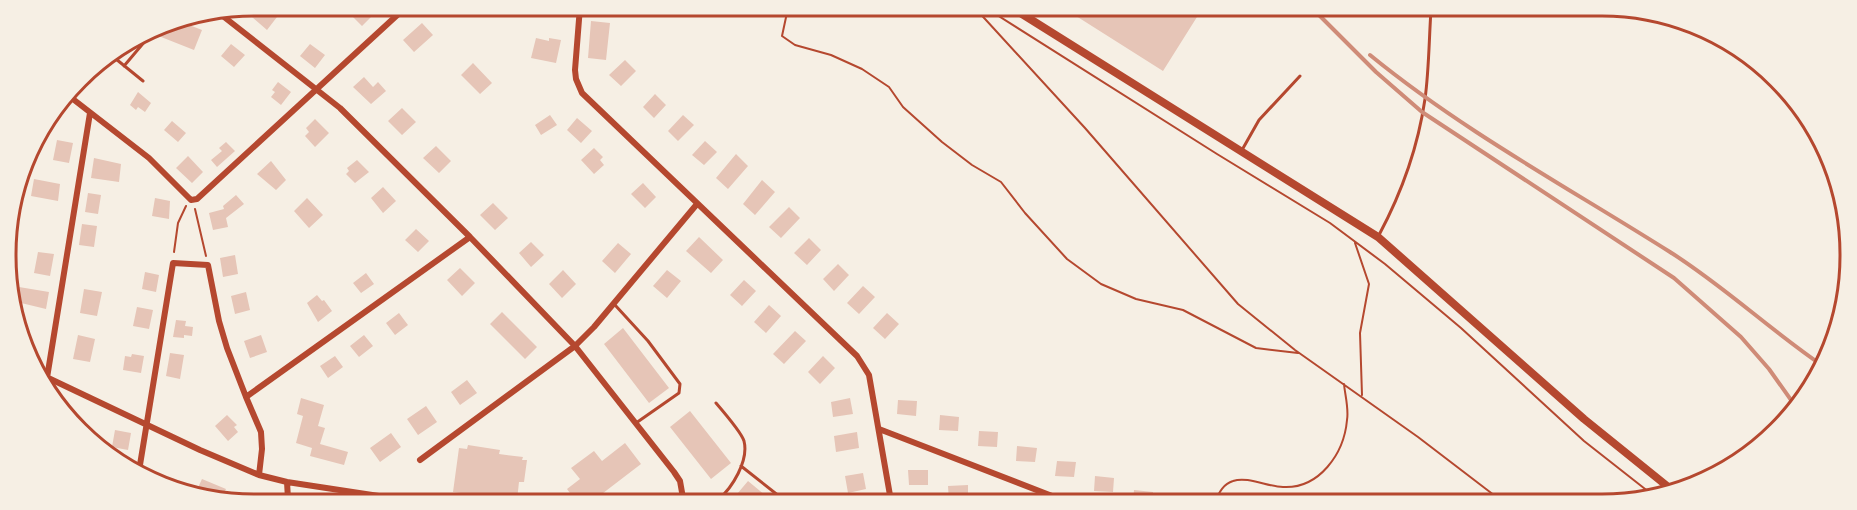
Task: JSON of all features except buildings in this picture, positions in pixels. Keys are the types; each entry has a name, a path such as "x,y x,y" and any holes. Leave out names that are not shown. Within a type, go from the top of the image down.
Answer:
{"street":[{"path":"74,100 149,158 191,200 202,197 395,16"},
{"path":"579,16 574,70 582,93 857,356 869,375 890,494"},
{"path":"1025,16 1378,237 1584,419 1665,485"},
{"path":"226,19 318,89 470,237 575,346 674,472 684,494"},
{"path":"46,371 90,113"},
{"path":"420,460 575,346 697,204"},
{"path":"246,397 470,237"},
{"path":"140,464 173,263 208,265 219,321 261,432 262,450 259,475"},
{"path":"54,383 259,475 287,482 366,494"},
{"path":"879,429 1047,494"},
{"path":"287,482 288,494"}],"lane":[{"path":"1378,237 1396,204 1408,174 1425,97 1431,16"},
{"path":"124,66 142,45"},
{"path":"117,60 143,81"},
{"path":"1241,152 1259,120 1300,76"},
{"path":"614,303 648,341 680,384 679,393 636,423"},
{"path":"716,403 744,441 741,465 730,490 725,494"},
{"path":"741,465 777,494"}],"path":[{"path":"786,16 782,36 795,45 831,55 862,69 889,87 903,107 942,142 972,165 1001,182 1067,260 1101,284 1136,299 1183,310 1256,348 1301,353"},
{"path":"982,16 1085,128 1238,304 1492,494"},
{"path":"999,16 1330,223 1385,264 1461,328 1584,441 1646,489"},
{"path":"173,263 178,223 182,210 191,200 200,225 208,265"},
{"path":"1353,240 1369,284 1360,333 1362,397"},
{"path":"1218,494 1232,481 1243,480 1285,488 1305,484 1320,475 1336,459 1348,420 1344,384"}],"railway":[{"path":"1320,16 1376,72 1422,112 1674,278 1741,337 1769,369 1791,400"},
{"path":"1370,55 1405,83 1479,134 1690,265 1816,361"}]}
